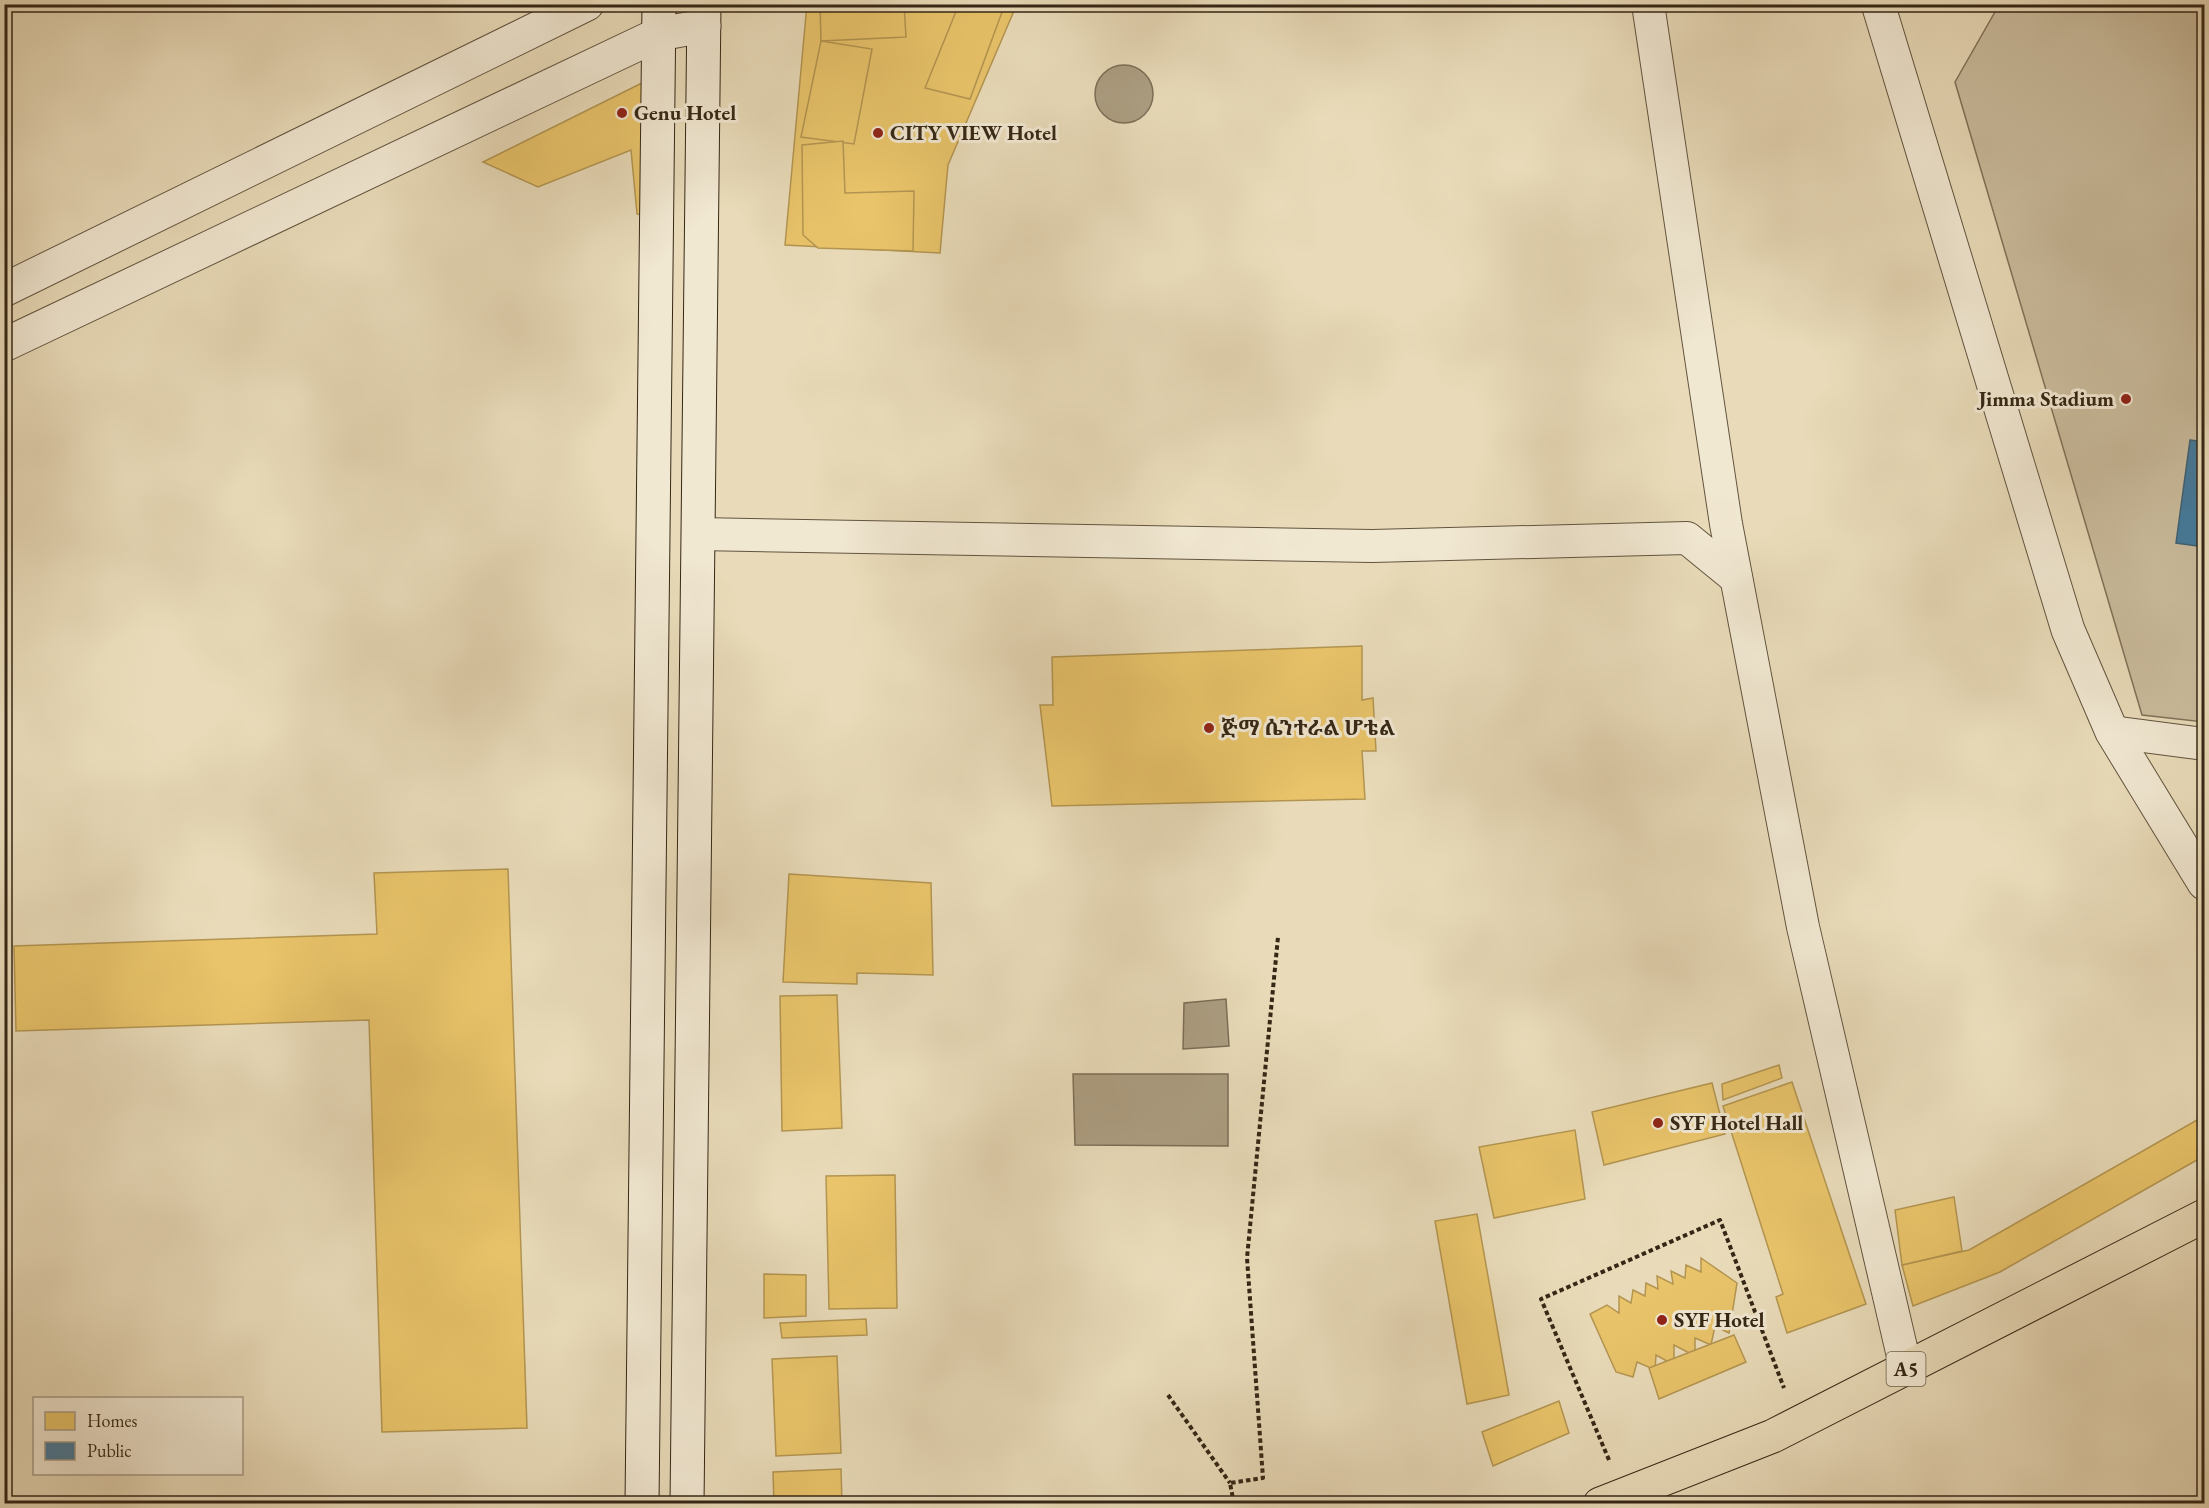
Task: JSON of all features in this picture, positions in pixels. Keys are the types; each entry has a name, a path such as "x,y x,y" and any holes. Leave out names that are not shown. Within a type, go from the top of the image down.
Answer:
{"highway":[{"name":"A5","path":"1612,1499 1773,1436 2205,1216"}],"main road":[{"path":"1878,4 2068,630 2112,732 2205,883"},
{"path":"4,290 585,5"},
{"path":"4,345 659,20 704,15 687,1503"},
{"path":"642,1503 659,20"}],"street":[{"path":"1648,4 1736,578 1803,927 1906,1369"},
{"path":"698,534 1372,546 1687,538 1736,578"},
{"path":"2112,732 2205,744"}],"path":[{"path":"1230,1483 1263,1478 1248,1258 1278,938"},
{"path":"1612,1499 1541,1299 1720,1220 1797,1424"},
{"path":"1168,1395 1230,1483 1234,1503"}],"shaded area":[{"name":"Jimma Stadium","path":"1999,5 2204,5 2204,722 2142,715 1955,82"},
{"path":"1124,65 1135,67 1145,73 1151,83 1153,94 1151,105 1145,115 1135,121 1124,123 1113,121 1103,115 1097,105 1095,94 1097,83 1103,73 1113,67"},
{"path":"1226,999 1229,1046 1183,1049 1184,1003"},
{"path":"1073,1074 1228,1074 1228,1146 1075,1145"}],"building: Homes":[{"name":"CITY VIEW Hotel","path":"807,4 1017,4 948,165 940,253 785,245"},
{"path":"820,4 904,4 906,37 821,41"},
{"path":"959,4 1005,4 970,99 925,88"},
{"path":"821,41 872,49 854,144 801,137"},
{"name":"Genu Hotel","path":"658,75 671,216 637,214 631,150 538,187 483,162"},
{"path":"843,141 845,193 914,191 913,251 818,248 803,235 802,145"},
{"name":"ጅማ ሴንተራል ሆቴል","path":"1362,646 1362,700 1373,698 1376,751 1362,751 1365,799 1052,806 1040,705 1053,705 1052,657"},
{"path":"508,869 527,1428 382,1432 369,1020 16,1031 14,946 377,934 374,873"},
{"path":"789,874 931,883 933,975 857,973 857,984 783,982"},
{"path":"837,995 842,1128 782,1131 780,996"},
{"path":"1779,1065 1782,1078 1723,1100 1722,1084"},
{"path":"1792,1082 1866,1304 1787,1333 1776,1297 1783,1294 1723,1106"},
{"name":"SYF Hotel Hall","path":"1712,1083 1725,1134 1604,1165 1592,1112"},
{"path":"2204,1116 2204,1156 2000,1272 1913,1306 1902,1265 1969,1250"},
{"path":"1575,1130 1585,1199 1494,1218 1479,1147"},
{"path":"895,1175 897,1308 829,1309 826,1176"},
{"path":"1954,1197 1962,1251 1902,1265 1895,1210"},
{"path":"1477,1214 1509,1395 1467,1404 1435,1221"},
{"name":"SYF Hotel","path":"1701,1258 1737,1283 1729,1333 1715,1326 1711,1345 1695,1338 1695,1356 1674,1345 1674,1365 1656,1355 1655,1370 1637,1362 1633,1377 1616,1372 1590,1314 1607,1305 1619,1313 1619,1296 1631,1303 1633,1290 1645,1296 1646,1283 1658,1289 1657,1276 1673,1284 1671,1271 1685,1278 1686,1265 1701,1272"},
{"path":"764,1274 806,1275 806,1316 764,1318"},
{"path":"866,1319 867,1335 782,1338 780,1323"},
{"path":"1734,1335 1746,1362 1659,1399 1649,1368"},
{"path":"837,1356 841,1453 776,1456 772,1359"},
{"path":"1559,1401 1569,1433 1493,1466 1482,1432"},
{"path":"841,1469 842,1504 774,1504 773,1472"}],"building: Public":[{"path":"2190,440 2204,442 2204,547 2176,543"}],"place":[{"name":"Genu Hotel","path":"622,113"},
{"name":"CITY VIEW Hotel","path":"878,133"},
{"name":"Jimma Stadium","path":"2126,399"},
{"name":"ጅማ ሴንተራል ሆቴል","path":"1209,728"},
{"name":"SYF Hotel Hall","path":"1658,1123"},
{"name":"SYF Hotel","path":"1662,1320"}]}
